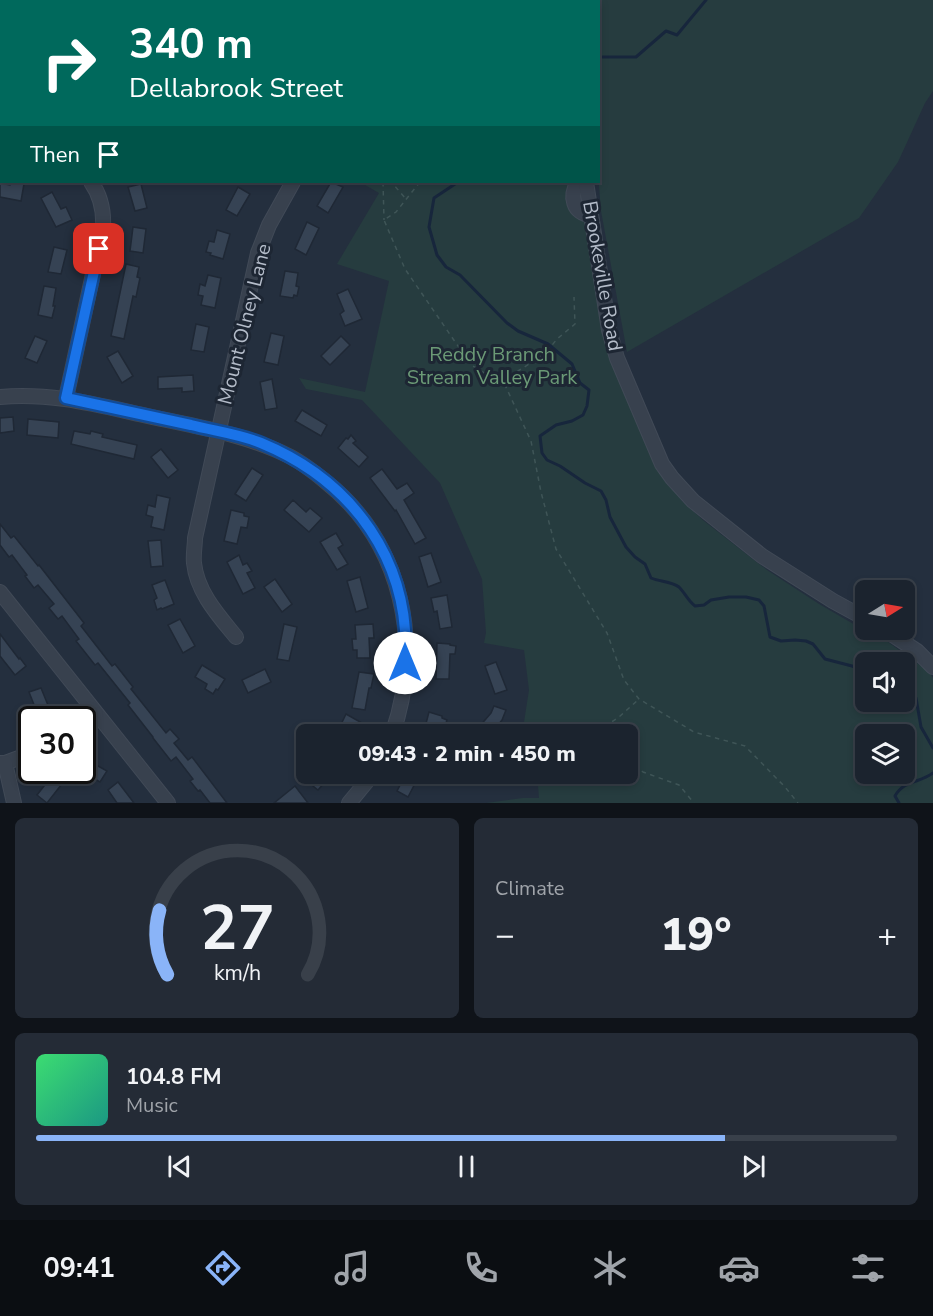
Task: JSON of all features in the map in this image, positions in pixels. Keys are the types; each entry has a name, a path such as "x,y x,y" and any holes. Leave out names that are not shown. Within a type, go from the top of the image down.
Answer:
{"street":[{"path":"66,398 103,228 104,214 98,192 92,183"},
{"name":"Mount Olney Lane","path":"236,637 215,612 199,583 194,562 195,538 258,253 269,225 292,183"},
{"path":"578,183 573,192 575,205 578,212 591,215"},
{"name":"Brookeville Road","path":"586,183 609,330 617,358 662,464 693,501 762,556 855,613"},
{"path":"0,397 22,395 66,398 218,431 259,443 291,458 308,467 340,493 363,519 383,551 402,604 407,642 403,694 396,724"},
{"path":"0,592 90,706"},
{"path":"900,640 917,651 933,667"},
{"path":"96,714 168,803"},
{"path":"14,803 2,763 18,758"},
{"path":"349,803 365,784"}],"path":[{"path":"383,183 384,220 405,269 471,365 505,385 531,441 556,549 607,633 624,680 639,699 694,732 745,746 798,803"},
{"path":"390,183 406,200"},
{"path":"384,220 396,212 419,183"},
{"path":"505,385 518,371 545,354 555,341 574,324 574,297"},
{"path":"608,724 639,699"},
{"path":"638,768 679,785 694,803"}],"green space":[{"path":"600,0 933,0 933,91 925,103 898,162 859,218 627,352 601,211 599,183"},
{"name":"Reddy Branch Stream Valley Park","path":"362,183 587,183 628,400 652,460 682,501 704,521 767,570 855,625 855,640 883,640 902,652 855,652 855,712 915,712 915,662 929,672 933,678 933,803 486,803 539,798 538,784 638,784 638,724 524,724 529,690 524,650 484,643 486,633 482,579 440,483 362,400 306,389 299,378 365,392 389,281 337,264 379,193"}],"building":[{"path":"0,183 10,185 11,183 24,184 21,201 0,197"},
{"path":"330,183 343,187 328,213 317,206"},
{"path":"141,184 147,208 135,211 128,187"},
{"path":"238,187 250,194 237,216 226,210"},
{"path":"52,192 61,209 66,207 72,220 56,227 41,198"},
{"path":"307,222 319,228 306,255 295,249"},
{"path":"133,227 146,229 143,253 130,251"},
{"path":"217,230 230,234 223,259 206,252 209,241 214,242"},
{"path":"54,247 67,250 61,274 48,272"},
{"path":"126,264 139,267 137,277 140,278 136,297 133,296 124,339 111,336"},
{"path":"285,271 298,273 296,286 299,287 297,296 294,295 293,298 280,296"},
{"path":"208,275 221,278 215,308 201,305 203,296 198,295 200,284 205,286"},
{"path":"44,286 56,288 52,318 38,315"},
{"path":"348,289 362,319 345,326 340,314 344,311 337,294"},
{"path":"196,324 209,327 204,352 191,350"},
{"path":"271,333 284,336 278,365 264,362"},
{"path":"35,336 47,341 37,363 25,358"},
{"path":"341,336 350,345 330,365 321,356"},
{"path":"118,351 133,376 122,383 107,357"},
{"path":"193,375 194,391 182,392 182,388 158,389 158,377"},
{"path":"272,379 277,408 265,410 260,382"},
{"path":"302,410 327,425 321,436 295,421"},
{"path":"13,417 14,431 0,433 0,418"},
{"path":"28,419 59,422 58,438 27,435"},
{"path":"74,431 90,434 91,431 103,434 102,437 137,445 134,459 71,444"},
{"path":"351,435 356,441 353,443 368,457 359,467 338,448"},
{"path":"161,449 178,470 168,478 151,457"},
{"path":"252,468 263,475 246,501 235,494"},
{"path":"382,469 397,489 407,483 414,493 404,500 426,538 415,544 396,510 370,478"},
{"path":"157,495 170,498 164,530 151,527 153,517 146,515 148,505 155,507"},
{"path":"293,500 306,512 310,508 322,518 309,532 284,510"},
{"path":"231,510 244,513 244,516 249,517 247,528 241,527 237,544 224,541"},
{"path":"0,524 11,538 14,536 39,565 84,623 81,626 112,666 115,664 133,687 131,689 166,733 170,729 179,739 174,743 188,760 192,757 227,803 210,803 190,781 193,779 176,757 171,761 128,705 130,703 98,663 95,665 76,641 79,639 62,616 58,619 49,608 54,604 38,585 34,588 12,555 9,557 0,545"},
{"path":"336,533 343,545 338,548 348,564 337,570 320,542"},
{"path":"161,540 163,566 151,567 148,541"},
{"path":"431,553 441,582 428,587 419,557"},
{"path":"239,555 243,565 247,563 252,571 247,573 255,588 243,594 227,562"},
{"path":"360,577 368,608 356,612 347,581"},
{"path":"275,579 292,604 282,612 264,587"},
{"path":"165,580 174,604 157,610 154,600 157,598 152,585"},
{"path":"447,595 452,627 440,629 437,611 434,612 431,598"},
{"path":"180,619 195,646 183,653 168,625"},
{"path":"284,624 297,627 289,661 277,659"},
{"path":"373,624 374,638 369,638 370,658 357,658 357,650 353,650 352,639 356,639 355,625"},
{"path":"0,634 26,666 15,675 0,656"},
{"path":"437,643 456,646 455,654 450,654 449,679 436,679"},
{"path":"496,662 507,690 495,694 485,666"},
{"path":"202,665 225,679 213,694 205,689 207,684 195,677"},
{"path":"265,669 271,682 248,693 242,680"},
{"path":"359,672 374,674 365,710 352,708"},
{"path":"41,688 48,706 34,706 29,692"},
{"path":"494,706 506,710 499,724 482,724"},
{"path":"429,712 447,720 446,724 426,724"},
{"path":"346,714 362,723 362,724 341,724"},
{"path":"96,765 107,771 100,782 96,780"},
{"path":"118,782 134,803 117,803 108,790"},
{"path":"46,784 62,784 47,803 37,795"},
{"path":"310,784 323,784 318,790"},
{"path":"401,784 415,784 408,797 397,791"},
{"path":"295,786 308,803 274,803"}],"waterway":[{"path":"600,57 636,57 666,31 677,35 706,0"},
{"path":"456,183 434,198 429,227 437,255 446,267 460,275 507,323 518,331 548,344 572,364 580,383 589,390 583,415 572,421 556,425 540,436 542,453 547,460 601,491 610,517 626,547 645,564 651,578 679,587 695,606 729,597 759,600 764,606 770,637 781,641 806,641 813,644 825,659 855,667"},
{"path":"915,697 921,727 933,748"},
{"path":"899,803 895,796 903,787 933,773"}],"route":[{"path":"99,249 66,398 218,431 259,443 308,467 340,493 363,519 383,551 402,604 407,642 405,663"}]}
